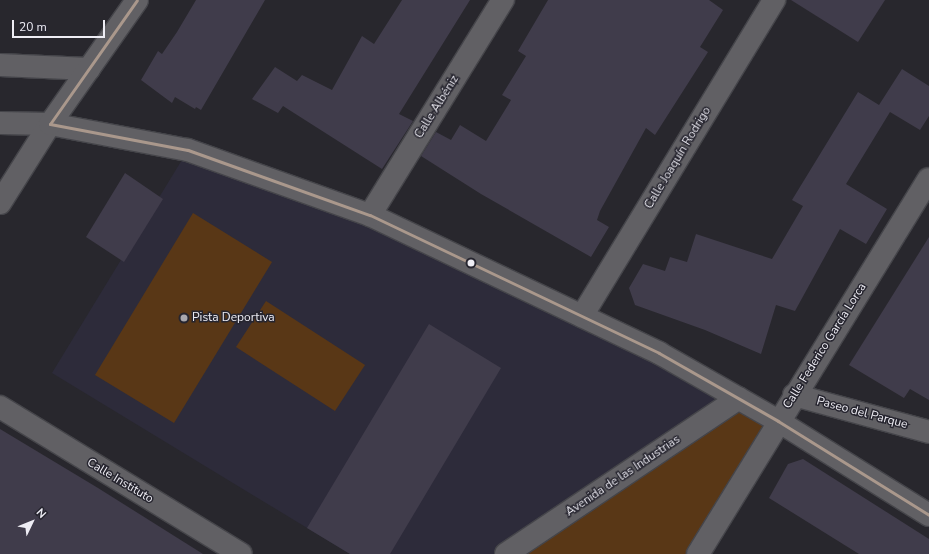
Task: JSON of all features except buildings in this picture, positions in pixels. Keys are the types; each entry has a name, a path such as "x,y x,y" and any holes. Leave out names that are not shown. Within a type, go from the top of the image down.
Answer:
{"street":[{"path":"0,204 50,124 137,0"},
{"name":"Calle Albéniz","path":"370,215 503,0"},
{"name":"Calle Joaquín Rodrigo","path":"582,316 774,0"},
{"path":"0,65 89,69"},
{"path":"0,123 50,124 188,150 370,215 659,353 778,421 929,515"},
{"name":"Calle Federico García Lorca","path":"698,554 794,395 929,179"},
{"name":"Paseo del Parque","path":"794,395 929,432"},
{"name":"Avenida de las Industrias","path":"506,554 739,398"},
{"name":"Calle Instituto","path":"0,407 241,554"}],"shaded area":[{"path":"188,150 370,215 730,393 506,554 350,554 52,373"},
{"name":"Pista Deportiva","path":"193,213 272,262 174,423 95,375"},
{"name":"Pista Deportiva","path":"266,301 365,365 335,411 236,347"},
{"path":"739,398 778,421 698,554 506,554"}],"transit line":[{"path":"50,124 137,0"},
{"path":"50,124 188,150 370,215 659,353 778,421 929,515"}],"place":[{"name":"Pista Deportiva","path":"184,318"}]}
